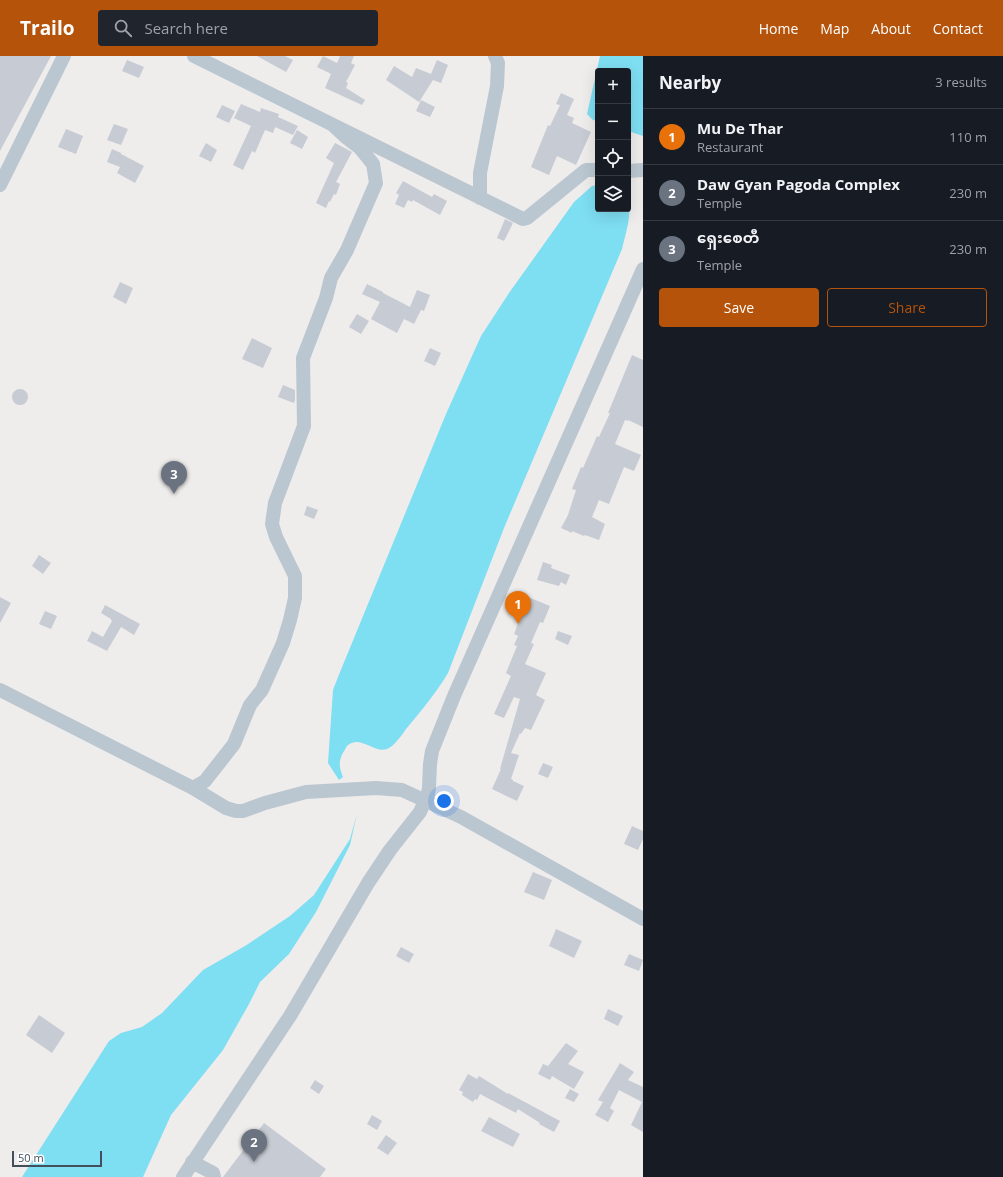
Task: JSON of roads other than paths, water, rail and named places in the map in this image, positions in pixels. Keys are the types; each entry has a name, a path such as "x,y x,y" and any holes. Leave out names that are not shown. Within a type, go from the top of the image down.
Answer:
{"street":[{"path":"0,185 64,56"},
{"path":"194,56 522,219 527,218 586,170 595,170"},
{"path":"480,198 480,173 497,86 498,63 495,56"},
{"path":"193,788 205,781 234,744 250,705 262,690 283,643 295,598 295,576 276,537 272,524 275,503 304,426 304,358 326,298 331,278 347,250 376,183 373,164 360,148 333,125"},
{"path":"631,171 643,170"},
{"path":"183,1177 290,1016 368,883 390,850 420,812 426,800 429,787 432,751 438,735 460,682 643,269"},
{"path":"0,690 193,788 226,808 236,811 243,811 265,803 306,792 376,788 402,790 426,800 480,827 643,920"},
{"path":"192,1162 213,1172 214,1177"}],"water":[{"path":"600,56 643,56 643,136 631,132 631,68 597,68"},
{"path":"595,78 595,120 587,114"},
{"path":"592,186 595,186 595,212 629,212 627,230 622,249 504,528 448,673 428,702 392,746 382,750 357,742 347,746 340,761 343,777 339,780 328,763 333,690 446,414 481,336 509,293 574,202"},
{"path":"357,814 350,845 316,912 289,954 260,982 223,1050 171,1115 143,1177 22,1177 109,1041 121,1033 142,1027 162,1013 203,970 245,946 290,916 314,895 350,839"}],"place":[{"name":"ရှေးစေတီ","path":"174,494"},
{"name":"Mu De Thar","path":"518,624"},
{"name":"Daw Gyan Pagoda Complex","path":"254,1162"}]}
